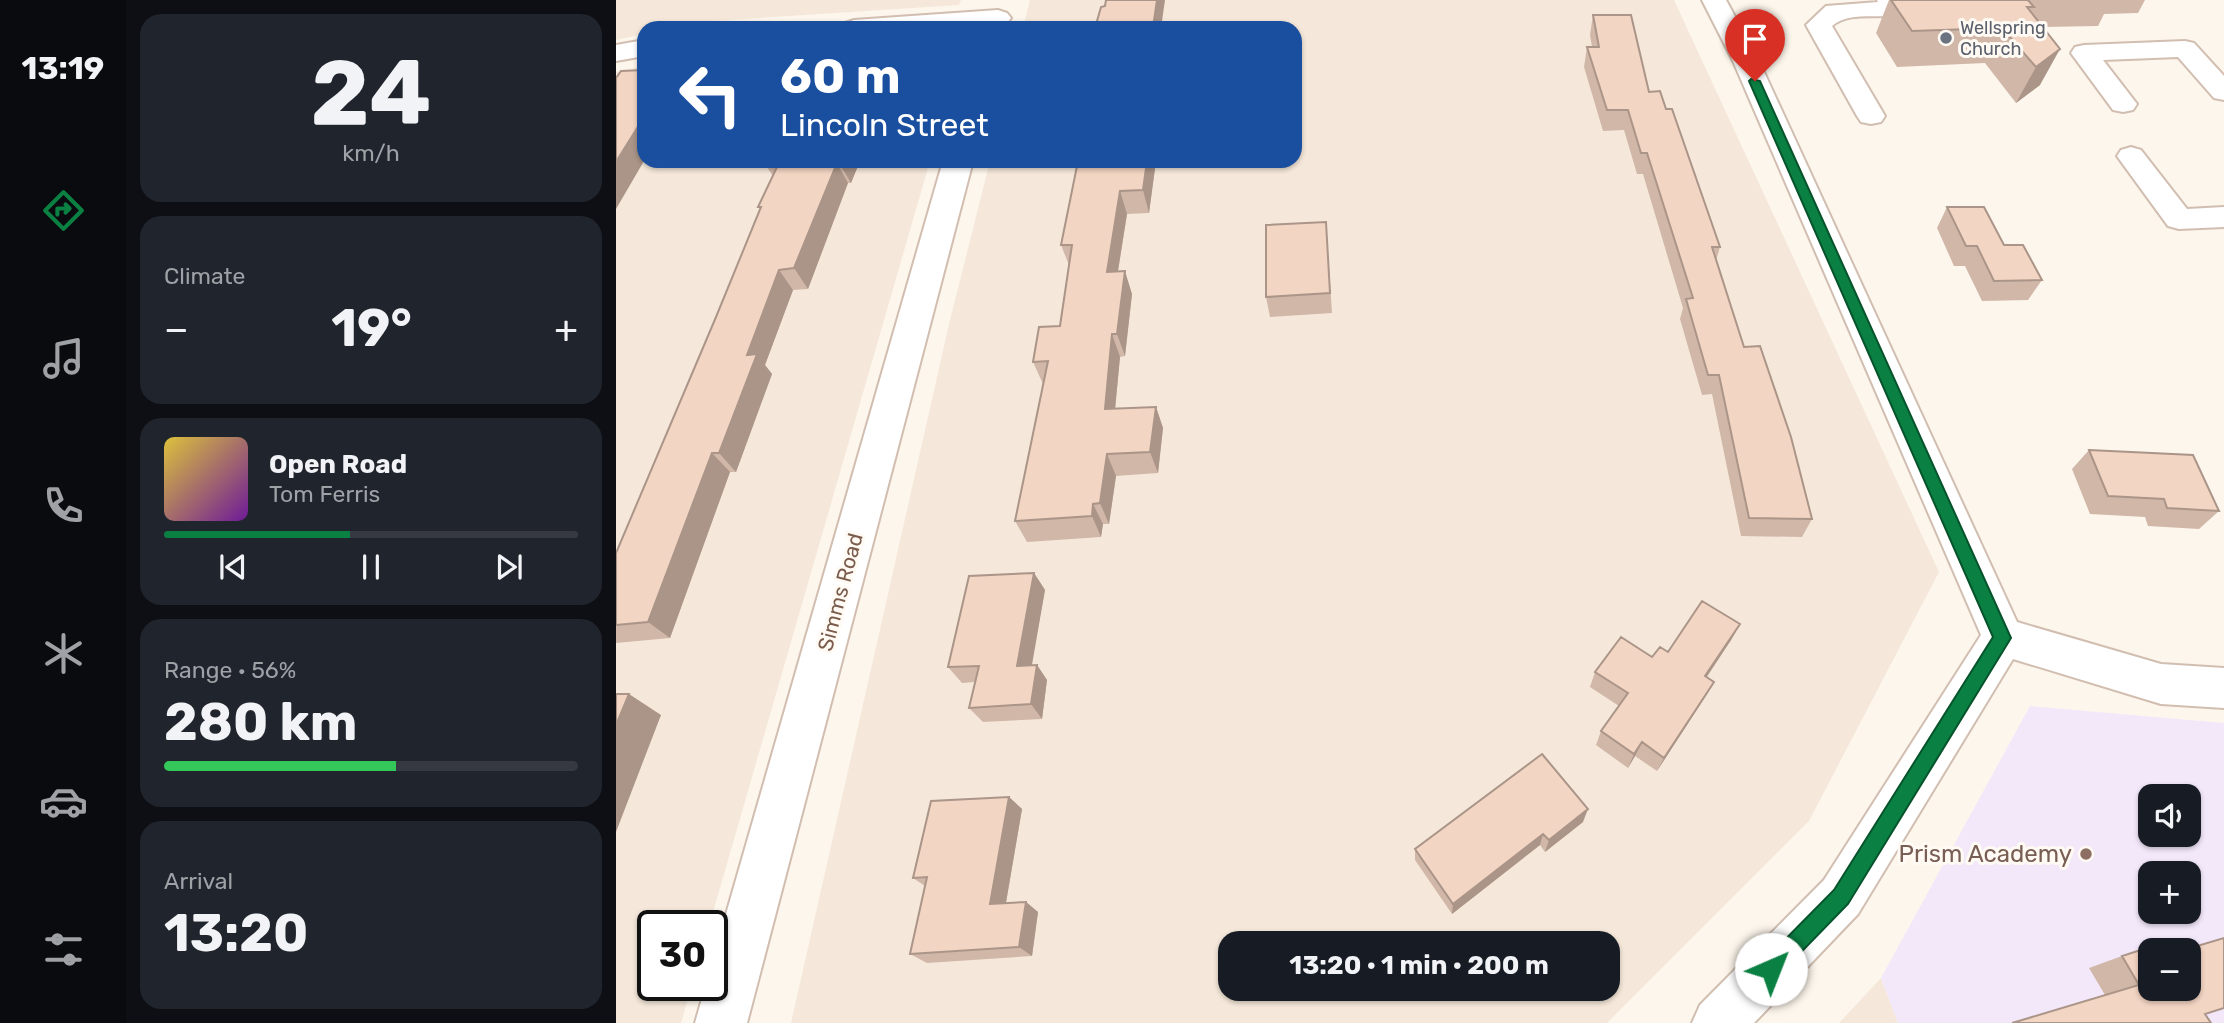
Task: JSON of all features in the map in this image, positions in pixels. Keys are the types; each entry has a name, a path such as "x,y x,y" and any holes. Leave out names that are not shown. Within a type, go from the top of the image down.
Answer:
{"street":[{"path":"1714,0 1746,61 2003,638 2161,684 2224,688"},
{"path":"1871,116 1819,25 1833,5 1894,9 1889,0"},
{"path":"932,21 998,15"},
{"path":"616,53 637,49"},
{"path":"2123,104 2084,53 2185,49 2224,92"},
{"path":"2131,156 2179,219 2224,217"},
{"name":"Simms Road","path":"721,1023 956,168"},
{"path":"1718,1023 1841,897 2003,638"}],"shaded area":[{"path":"616,0 961,0 959,5 713,21 637,21 637,36 616,40"},
{"path":"1030,0 1674,0 1939,572 1809,821 1607,1023 791,1023 949,324 988,168 1302,168 1302,21 1025,21"},
{"path":"637,68 637,168 928,168 714,910 637,910 637,1001 687,1001 681,1023 616,1023 616,72"},
{"name":"Prism Academy","path":"2030,706 2224,723 2224,1023 1898,1023 1881,978"},
{"path":"1881,978 1898,1023 1839,1023"}],"building":[{"path":"1106,0 1157,0 1154,21 1097,21 1101,7 1105,6"},
{"path":"1891,0 2028,0 2034,7 2027,7 2060,49 2036,67 2002,28 1912,31"},
{"path":"1593,15 1631,15 1649,92 1660,91 1666,109 1672,109 1720,247 1712,247 1744,347 1760,346 1791,437 1812,519 1749,518 1719,375 1708,375 1686,299 1693,298 1647,153 1641,153 1628,110 1607,110 1587,47 1599,47"},
{"path":"637,70 637,128 616,162 616,78 621,71"},
{"path":"777,168 835,168 794,268 779,270 747,355 757,354 719,453 712,453 648,622 616,625 616,553 761,207 758,207"},
{"path":"1077,168 1146,168 1143,190 1120,191 1107,272 1125,271 1117,334 1112,334 1105,409 1156,407 1150,452 1107,454 1100,503 1093,504 1092,516 1015,521 1048,361 1033,362 1039,327 1060,326 1072,245 1061,245"},
{"path":"1947,207 1984,207 2004,245 2023,245 2042,280 1994,281 1977,246 1966,246"},
{"path":"1326,222 1330,293 1266,297 1266,225"},
{"path":"2089,450 2193,455 2219,511 2167,508 2164,499 2108,496"},
{"path":"1034,573 1017,666 1037,665 1031,704 969,708 979,666 948,667 969,576"},
{"path":"1702,601 1740,624 1705,676 1714,682 1664,758 1642,742 1634,754 1601,731 1628,693 1595,672 1621,637 1652,657 1660,647 1668,652"},
{"path":"616,694 629,694 616,725"},
{"path":"1542,754 1588,809 1549,840 1543,834 1453,904 1415,849"},
{"path":"1009,797 990,904 1026,902 1019,947 910,954 927,877 913,878 931,801"},
{"path":"2224,938 2224,1008 2205,1014 2211,1023 2012,1023 2138,985 2138,1001 2201,1001 2201,945"},
{"path":"2138,951 2138,983 2122,956"}],"place":[{"name":"Wellspring Church","path":"1946,38"},
{"name":"Prism Academy","path":"2086,854"}],"route":[{"path":"1755,81 2003,638 1841,897 1771,969"}]}
